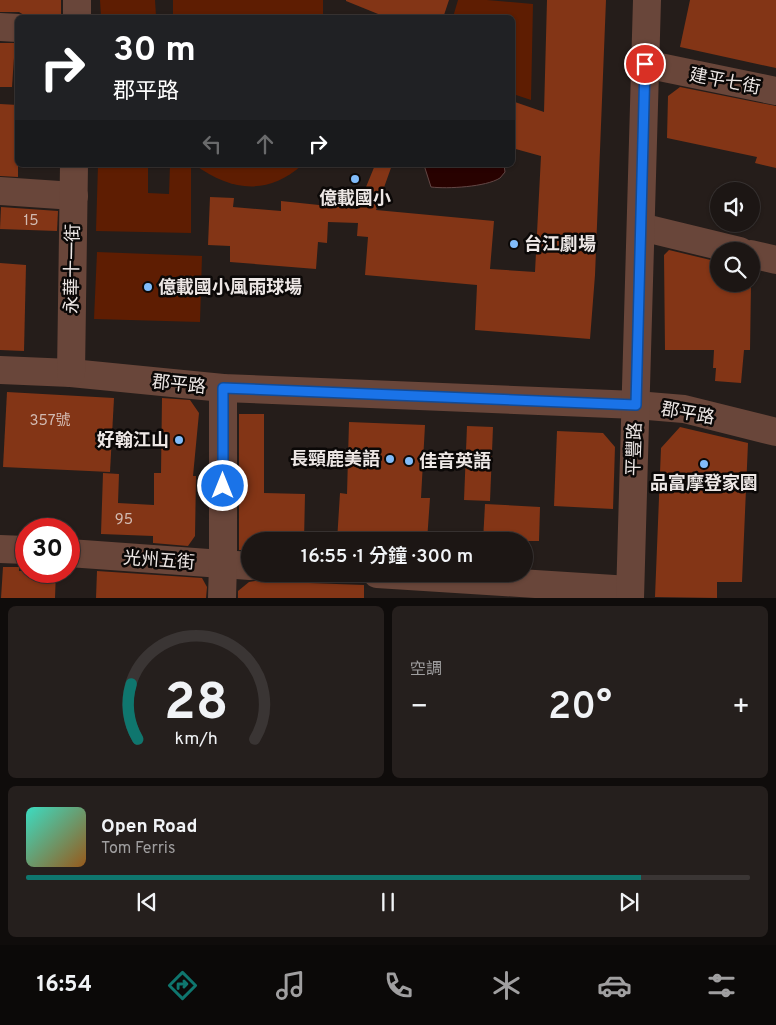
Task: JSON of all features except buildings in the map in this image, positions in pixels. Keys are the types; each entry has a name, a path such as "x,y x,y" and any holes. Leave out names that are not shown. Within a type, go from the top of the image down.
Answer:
{"street":[{"path":"77,0 77,15"},
{"name":"平豐路","path":"630,594 647,0"},
{"path":"0,27 15,28"},
{"name":"建平七街","path":"645,64 776,91"},
{"name":"永華十一街","path":"71,373 74,167"},
{"path":"0,191 74,196"},
{"path":"641,227 710,244"},
{"path":"760,256 776,260"},
{"name":"郡平路","path":"0,370 71,373 223,388 636,405 684,409 776,432"},
{"path":"222,598 223,388"},
{"path":"0,548 15,549"},
{"name":"光州五街","path":"80,554 241,565"},
{"path":"478,582 630,594"}],"shaded area":[{"path":"100,0 155,0 156,15 101,15"},
{"path":"173,0 323,0 323,15 173,15"},
{"path":"458,0 487,0 533,4 531,100 515,95 515,15 454,15"},
{"path":"98,167 148,167 148,193 169,194 170,167 191,167 191,233 96,231"},
{"path":"198,167 299,167 276,182 249,186 235,185 208,174"},
{"path":"425,167 504,167 505,172 494,181 447,188 431,187"},
{"name":"億載國小風雨球場","path":"97,252 202,256 200,322 94,319"}],"place":[{"name":"億載國小","path":"355,179"},
{"name":"台江劇場","path":"514,244"},
{"name":"億載國小風雨球場","path":"148,287"},
{"name":"好翰江山","path":"179,440"},
{"name":"長頸鹿美語","path":"390,459"},
{"name":"佳音英語","path":"409,461"},
{"name":"品富摩登家園","path":"704,464"}],"route":[{"path":"223,486 223,388 636,405 645,64"}]}
